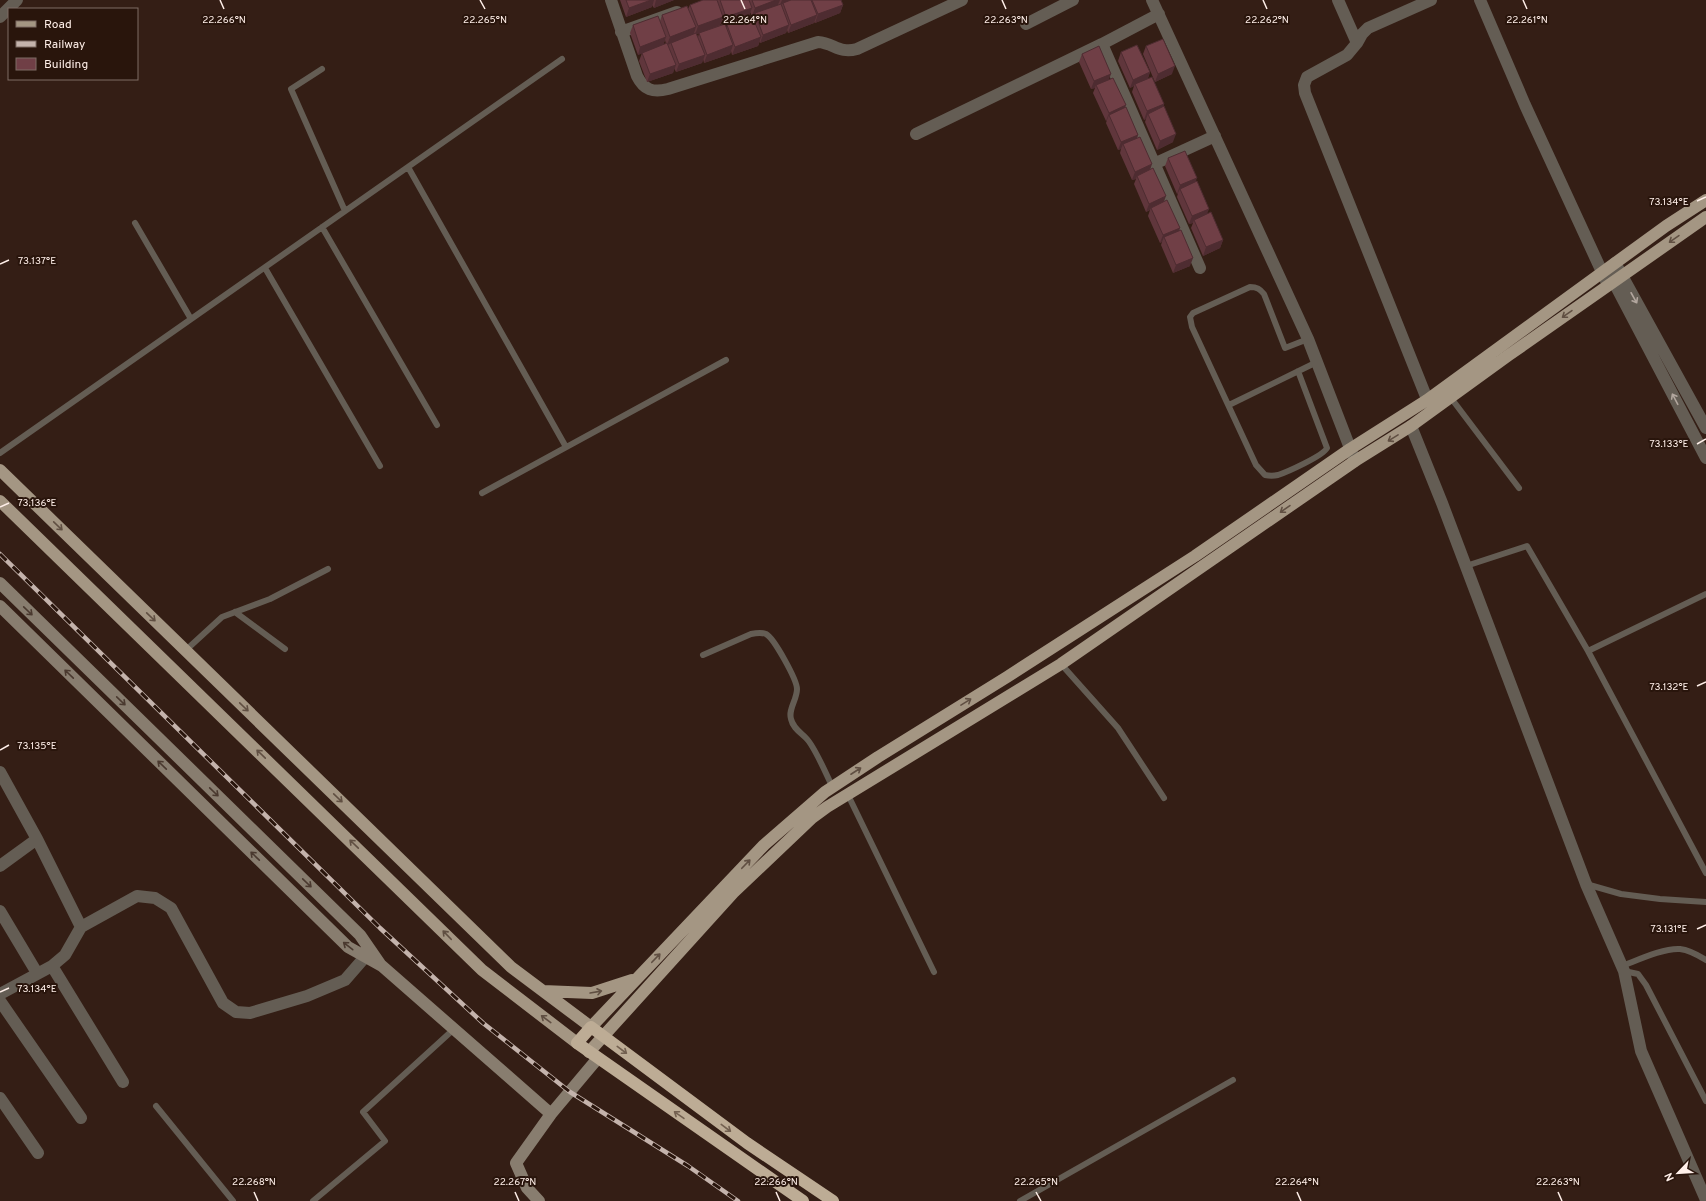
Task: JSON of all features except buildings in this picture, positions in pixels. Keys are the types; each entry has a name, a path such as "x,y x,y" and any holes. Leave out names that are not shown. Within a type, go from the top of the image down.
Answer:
{"highway":[{"path":"803,1201 593,1055 577,1042 591,1027 747,1143 832,1201"}],"main road":[{"path":"0,470 511,967 591,1027 764,845 832,786 1007,677 1195,556 1350,449 1427,400 1666,226 1706,200"},
{"path":"593,1055 602,1036 733,893 812,818 851,800 1061,664 1355,461 1432,412 1615,280 1706,217"},
{"path":"0,501 482,970 577,1042"},
{"path":"543,991 592,993 604,991 636,979"}],"street":[{"path":"9,8 17,0"},
{"path":"611,0 640,84 653,92 659,92 818,42 827,43 842,51 857,49 962,0"},
{"path":"1026,24 1073,0"},
{"path":"1152,0 1308,339 1355,461"},
{"path":"1338,0 1357,44"},
{"path":"1431,0 1368,28 1347,55 1307,77 1304,85 1304,93 1432,412"},
{"path":"1480,0 1525,105 1706,458"},
{"path":"621,32 689,8"},
{"path":"0,17 8,9"},
{"path":"916,134 1102,44 1159,14"},
{"path":"1102,44 1200,268"},
{"path":"1154,164 1214,136"},
{"path":"1608,268 1701,407 1706,428"},
{"path":"1684,416 1701,407"},
{"path":"1411,426 1442,503 1586,884 1623,968 1641,1051 1706,1200"},
{"path":"0,583 360,935 382,966"},
{"path":"0,606 348,947 382,966 551,1114"},
{"path":"0,772 37,839 81,927"},
{"path":"0,866 37,839"},
{"path":"0,994 52,966 64,955 81,927 136,896 156,898 171,908 223,1003 236,1012 250,1013 307,996 345,980 365,957"},
{"path":"0,911 37,973"},
{"path":"52,966 123,1082"},
{"path":"0,1001 81,1118"},
{"path":"539,1201 527,1188 516,1163 593,1055"},
{"path":"0,1098 38,1153"}],"lane":[{"path":"0,453 562,59"},
{"path":"322,69 291,89 345,211"},
{"path":"408,167 566,447"},
{"path":"135,223 191,319"},
{"path":"322,227 437,425"},
{"path":"265,268 380,466"},
{"path":"1298,372 1327,448 1325,452 1319,456 1279,474 1265,475 1256,465 1192,327 1190,317 1193,313 1250,286 1255,287 1264,294 1285,348 1308,339"},
{"path":"482,493 726,360"},
{"path":"1229,405 1318,362"},
{"path":"1451,398 1519,488"},
{"path":"1466,566 1527,546 1588,651 1706,873"},
{"path":"186,650 222,617 270,599 328,569"},
{"path":"1588,651 1706,594"},
{"path":"235,612 285,649"},
{"path":"703,655 757,632 764,633 770,637 775,643 795,682 797,689 790,719 793,725 810,742 832,786"},
{"path":"1061,664 1118,728 1164,798"},
{"path":"851,800 934,972"},
{"path":"1586,884 1621,894 1660,900 1706,902"},
{"path":"1623,968 1668,950 1680,949 1694,953 1706,960"},
{"path":"1623,968 1638,974 1646,985 1706,1102"},
{"path":"312,1201 385,1141 363,1112 454,1029"},
{"path":"1020,1201 1233,1080"},
{"path":"156,1106 233,1201"}],"railway":[{"path":"0,554 380,928 483,1023 570,1092 688,1166 738,1201"}]}
